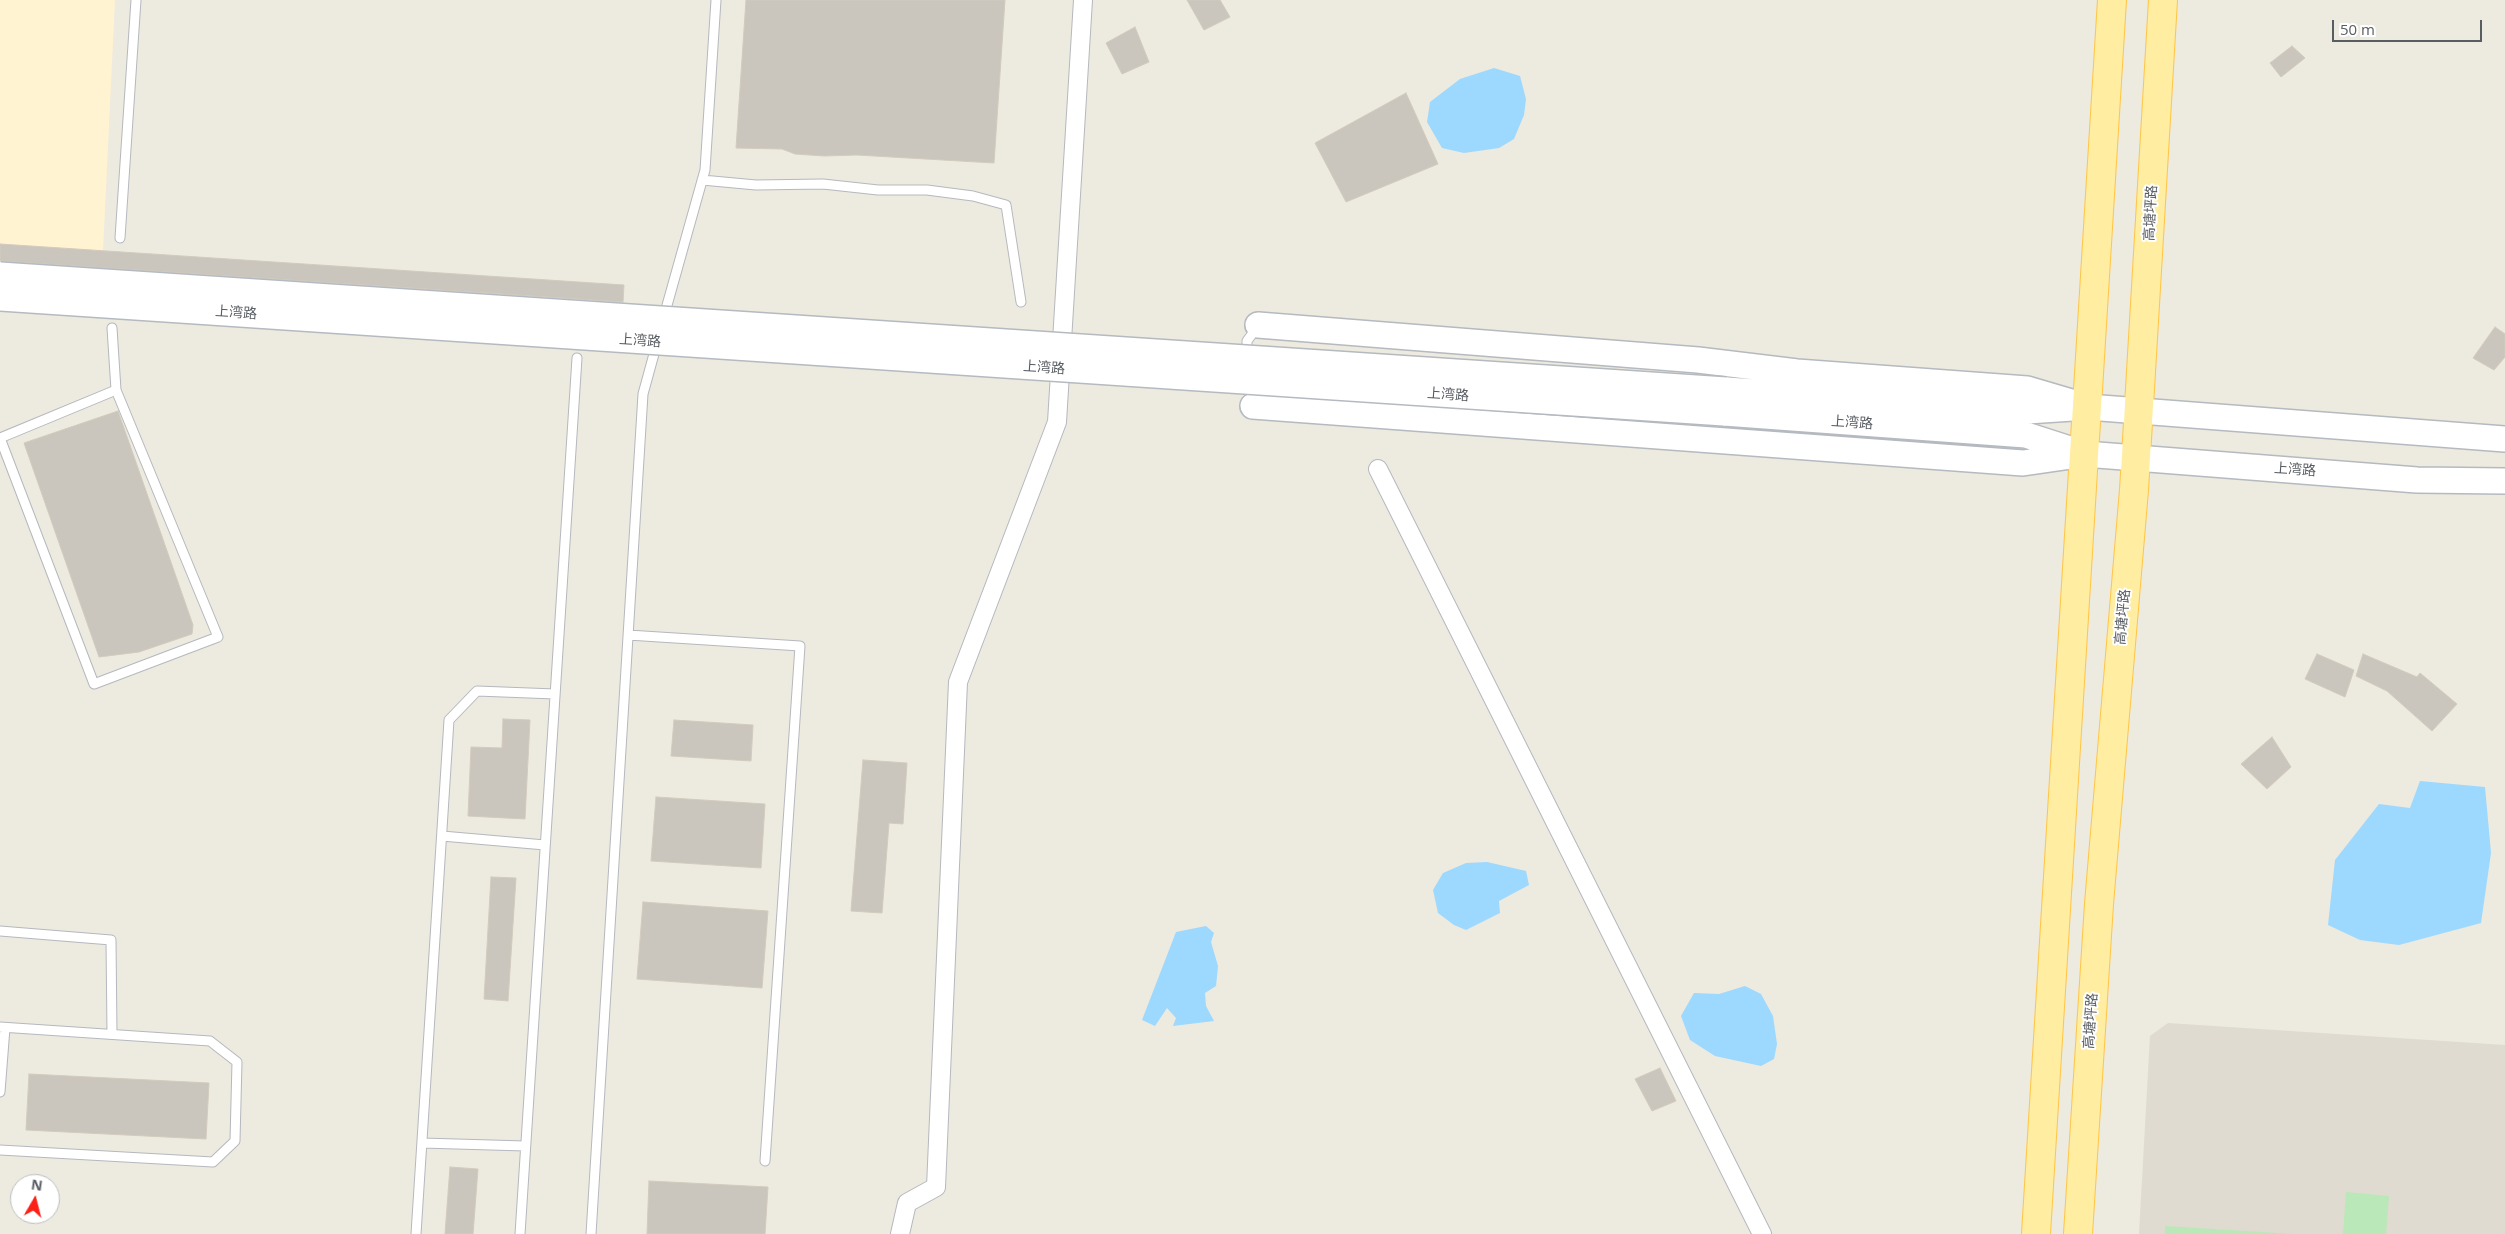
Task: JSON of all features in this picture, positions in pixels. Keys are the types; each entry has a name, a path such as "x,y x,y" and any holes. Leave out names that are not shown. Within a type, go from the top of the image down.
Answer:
{"main road":[{"path":"2036,1234 2112,0"},
{"name":"高塘坪路","path":"2078,1234 2099,904 2136,458 2164,0"},
{"name":"上湾路","path":"0,275 1725,401 2026,435 2085,454"},
{"name":"上湾路","path":"0,298 1725,401 2027,411 2088,407 2505,439"},
{"name":"上湾路","path":"1258,326 1698,360 1796,372 2027,389 2088,407"},
{"name":"上湾路","path":"1248,397 2023,463 2085,454 2417,480 2505,481"}],"street":[{"path":"900,1234 907,1203 936,1187 958,682 1058,422 1083,0"},
{"path":"1378,469 1762,1234"}],"lane":[{"path":"120,238 136,0"},
{"path":"591,1234 643,394 705,170 716,0"},
{"path":"702,180 756,184 823,184 878,190 927,190 973,196 1006,206 1021,302"},
{"path":"1248,397 1247,341 1258,326"},
{"path":"112,328 116,390 218,637 94,684 0,438 116,390"},
{"path":"520,1234 576,358"},
{"path":"628,634 800,646 765,1161"},
{"path":"416,1234 449,720 478,691 554,694"},
{"path":"442,836 545,845"},
{"path":"0,931 111,940 112,1034"},
{"path":"0,1092 3,1028 210,1041 237,1062 235,1141 213,1162 0,1150"},
{"path":"422,1143 525,1146"}],"shaded area":[{"path":"0,0 115,0 103,251 0,244"},
{"path":"2168,1023 2505,1045 2505,1234 2139,1234 2150,1036"}],"green space":[{"path":"2346,1192 2389,1196 2386,1234 2343,1234"},
{"path":"2165,1226 2294,1234 2165,1234"}],"water":[{"path":"1494,68 1520,76 1526,99 1524,115 1514,139 1499,148 1464,153 1442,148 1427,122 1430,102 1460,79"},
{"path":"2420,781 2485,787 2491,853 2481,923 2399,945 2360,940 2328,925 2335,860 2379,804 2410,808"},
{"path":"1487,862 1526,871 1529,885 1499,901 1500,913 1466,930 1454,925 1438,913 1433,890 1443,873 1466,863"},
{"path":"1206,926 1214,933 1211,942 1218,966 1216,986 1205,993 1206,1006 1214,1021 1173,1026 1176,1018 1167,1008 1155,1026 1142,1020 1176,932"},
{"path":"1745,986 1761,994 1773,1016 1777,1044 1774,1059 1761,1066 1715,1056 1690,1040 1681,1016 1694,993 1719,994"}],"building":[{"path":"746,0 1005,0 994,163 857,155 824,156 795,154 782,149 736,148"},
{"path":"1187,0 1220,0 1230,17 1204,30"},
{"path":"1135,27 1149,62 1122,74 1106,43"},
{"path":"2292,46 2305,58 2281,77 2270,63"},
{"path":"1406,93 1438,164 1346,202 1315,143"},
{"path":"0,244 624,285 623,302 0,261"},
{"path":"2495,327 2505,334 2505,357 2494,370 2473,358"},
{"path":"118,411 193,625 192,634 139,652 99,657 24,443"},
{"path":"2317,654 2354,670 2345,697 2305,679"},
{"path":"2363,654 2417,677 2420,673 2457,704 2432,731 2387,691 2356,676"},
{"path":"503,719 530,720 525,819 468,816 471,747 502,748"},
{"path":"674,720 753,725 751,761 671,756"},
{"path":"2272,737 2291,767 2267,789 2241,764"},
{"path":"863,760 907,763 903,824 889,823 882,913 851,911"},
{"path":"656,797 765,804 761,868 651,861"},
{"path":"491,877 516,878 508,1001 484,999"},
{"path":"643,902 768,911 762,988 637,979"},
{"path":"1660,1068 1676,1101 1652,1111 1635,1079"},
{"path":"29,1074 209,1083 206,1139 26,1130"},
{"path":"450,1167 478,1169 473,1234 445,1234"},
{"path":"649,1181 768,1187 765,1234 647,1234"}]}
